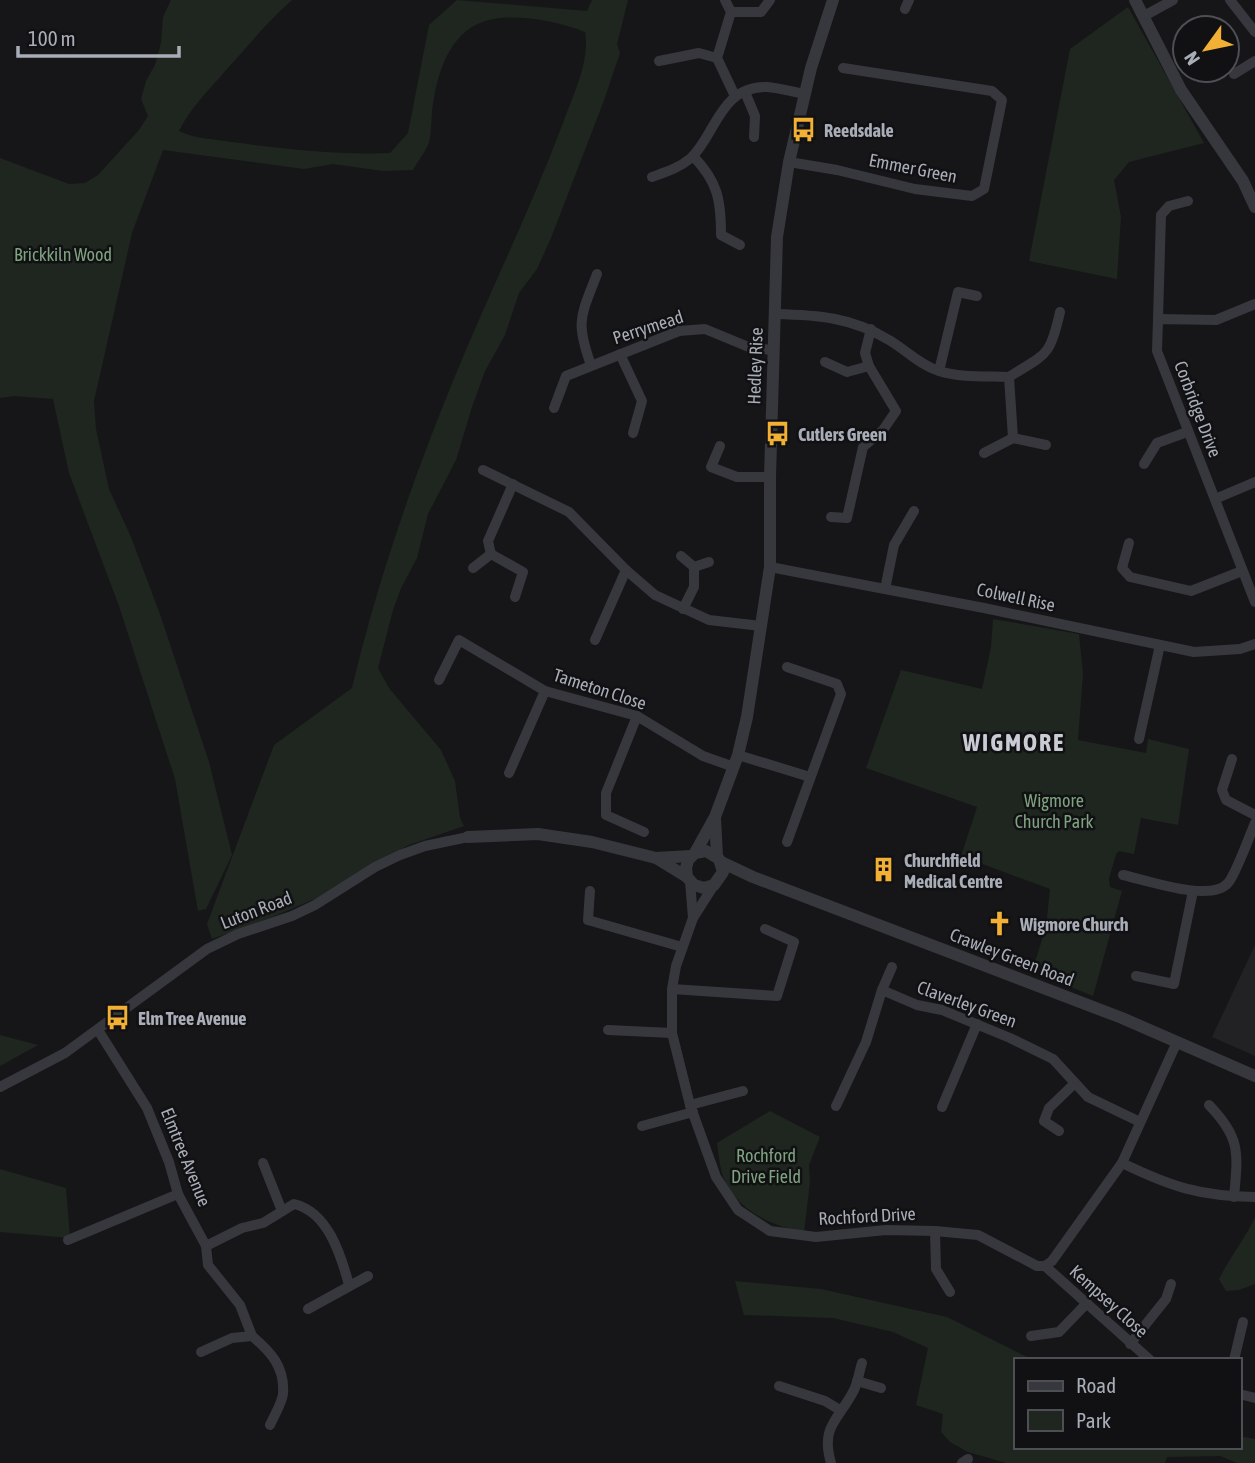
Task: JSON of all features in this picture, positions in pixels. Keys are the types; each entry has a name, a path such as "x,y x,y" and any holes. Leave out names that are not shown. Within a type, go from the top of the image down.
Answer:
{"street":[{"path":"717,58 731,12 725,0"},
{"path":"731,12 761,12 770,0"},
{"name":"Hedley Rise","path":"693,855 715,817 736,761 747,717 769,567 777,237 789,162 811,68 833,0"},
{"path":"1135,0 1181,90 1243,181 1255,207"},
{"path":"1144,16 1173,0"},
{"path":"1230,0 1255,32"},
{"path":"659,61 699,53 717,58 755,116 754,137"},
{"name":"Emmer Green","path":"789,162 837,170 915,190 972,196 984,189 1002,100 992,91 843,68"},
{"path":"652,177 674,170 692,156 713,124 740,94 765,87 805,94"},
{"path":"692,156 708,172 721,204 721,235 740,245"},
{"name":"Corbridge Drive","path":"1188,201 1169,206 1161,215 1157,351 1255,602"},
{"path":"591,365 581,336 582,313 597,274"},
{"path":"939,371 958,292 977,296"},
{"path":"1158,319 1216,320 1255,304"},
{"path":"775,314 843,319 871,329 922,364 939,371 1009,376 1047,352 1054,341 1060,312"},
{"name":"Perrymead","path":"554,408 566,376 679,331 705,329 751,348 773,349"},
{"path":"831,517 847,518 863,447 883,430 896,411 869,366 865,353 871,329"},
{"path":"620,354 642,401 634,433"},
{"path":"825,362 847,372 869,366"},
{"path":"1009,376 1013,438"},
{"path":"1144,464 1157,443 1187,432"},
{"path":"984,453 1013,438 1046,445"},
{"path":"720,446 712,467 737,477 770,477"},
{"path":"484,470 569,512 626,570 656,595 709,620 761,626"},
{"path":"1215,499 1255,482"},
{"path":"513,484 488,541 491,554 523,572 515,597"},
{"path":"885,589 894,545 914,511"},
{"path":"1129,543 1122,568 1130,577 1191,591 1242,571"},
{"path":"473,568 491,554"},
{"path":"681,556 694,568 694,587 683,609"},
{"path":"694,568 709,562"},
{"name":"Colwell Rise","path":"769,567 1194,652 1240,649 1255,644"},
{"path":"595,640 626,570"},
{"name":"Tameton Close","path":"439,680 459,640 545,691 637,716 703,756 810,777"},
{"path":"1139,739 1160,645"},
{"path":"787,667 837,684 841,694 787,842"},
{"path":"509,773 545,691"},
{"path":"637,716 606,793 606,816 644,832"},
{"path":"1232,758 1222,790 1226,800 1255,815"},
{"name":"Hedley Rise","path":"715,817 719,859"},
{"path":"1123,875 1192,891 1212,892 1227,884 1255,823"},
{"path":"468,837 538,834 592,842 656,858 693,855 706,851 719,859 723,872 716,883 704,888 656,858"},
{"name":"Luton Road","path":"0,1087 65,1053 207,949 238,934 292,916 315,905 375,867 400,855 425,846 468,837"},
{"path":"688,879 685,868 693,855"},
{"name":"Crawley Green Road","path":"719,859 753,877 1110,1013 1176,1044 1255,1076"},
{"name":"Crawley Green Road","path":"716,883 753,877"},
{"name":"Rochford Drive","path":"688,879 693,918"},
{"name":"Rochford Drive","path":"716,883 693,918 682,947 672,989 672,1033 691,1108 716,1177 738,1210 770,1231 816,1237 886,1230 978,1235 1037,1266 1045,1266"},
{"path":"590,891 588,920 682,947"},
{"path":"1136,976 1174,984 1192,891"},
{"path":"672,989 777,996 794,942 765,929"},
{"path":"836,1106 866,1042 892,967"},
{"name":"Claverley Green","path":"882,990 917,1005 942,1010 977,1024 1053,1059 1088,1097 1140,1122"},
{"path":"942,1107 977,1024"},
{"name":"Elmtree Avenue","path":"97,1030 147,1108 169,1161 178,1194 206,1246 208,1265 240,1305 252,1336"},
{"path":"608,1030 672,1033"},
{"path":"1045,1266 1052,1261 1122,1163 1176,1044"},
{"path":"1059,1131 1044,1121 1049,1108 1074,1084"},
{"path":"642,1126 743,1091"},
{"path":"1209,1105 1232,1135 1238,1155 1234,1197"},
{"path":"263,1163 282,1211"},
{"path":"1122,1163 1187,1191 1255,1198"},
{"path":"68,1240 178,1194"},
{"path":"206,1246 242,1228 263,1223 294,1204 307,1207 325,1226 342,1258 349,1285"},
{"path":"935,1231 933,1248 936,1269 950,1292"},
{"name":"Kempsey Close","path":"1045,1266 1148,1358"},
{"path":"308,1309 368,1276"},
{"path":"1130,1344 1166,1299 1171,1284"},
{"path":"1031,1335 1059,1332 1087,1303"},
{"path":"1234,1358 1243,1322"},
{"path":"201,1352 232,1338 252,1336 269,1351 278,1362 283,1395 270,1425"},
{"path":"831,1463 826,1447 830,1428 854,1390 862,1363"},
{"path":"857,1381 881,1388"},
{"path":"779,1386 825,1401 840,1410"}],"shaded area":[{"path":"1255,945 1255,1056 1212,1037"}],"green space":[{"name":"Brickkiln Wood","path":"171,0 292,0 207,91 179,131 192,136 271,147 390,153 408,133 429,25 457,0 587,11 592,0 628,0 617,44 620,53 603,103 551,238 537,269 519,293 505,335 485,371 456,460 428,514 417,558 393,610 378,668 389,688 441,750 455,781 460,818 464,826 409,845 319,897 212,939 207,924 274,745 352,688 384,571 423,456 550,156 580,78 586,43 585,32 533,19 500,18 471,27 452,47 445,60 432,109 429,142 413,170 383,171 333,164 304,169 163,150 132,233 94,401 96,429 109,489 131,537 161,617 209,762 232,855 206,909 198,911 175,779 119,606 69,473 53,399 14,396 0,398 0,158 69,184 85,183 98,175 139,130 148,116 141,99 146,81 155,65 161,43 163,17"},
{"path":"1128,7 1204,143 1129,162 1114,180 1121,217 1117,279 1029,261 1070,49"},
{"name":"Wigmore Church Park","path":"993,619 1079,634 1083,674 1078,740 1146,753 1148,739 1189,749 1178,825 1141,818 1134,854 1119,851 1116,854 1109,879 1110,887 1122,891 1093,996 1032,971 1046,927 1050,889 961,856 977,807 866,768 901,670 982,689 991,647"},
{"path":"0,1035 38,1045 0,1066"},
{"name":"Rochford Drive Field","path":"770,1111 820,1137 809,1165 810,1182 804,1232 771,1222 750,1211 734,1195 721,1170 717,1143"},
{"path":"0,1169 66,1188 70,1238 0,1232"},
{"path":"1255,1217 1255,1284 1226,1291 1219,1279"},
{"path":"735,1281 821,1289 947,1317 1029,1358 1014,1358 1014,1449 1241,1449 1241,1436 1255,1439 1255,1463 1237,1463 1220,1456 1167,1457 1165,1463 1006,1463 968,1452 950,1442 941,1432 943,1414 916,1405 928,1348 893,1332 833,1318 744,1315"}],"place":[{"name":"Reedsdale","path":"804,130"},
{"name":"Cutlers Green","path":"778,434"},
{"name":"Churchfield Medical Centre","path":"884,870"},
{"name":"Wigmore Church","path":"1000,924"},
{"name":"Elm Tree Avenue","path":"118,1018"}],"district":[{"name":"WIGMORE","path":"1014,742"}]}
